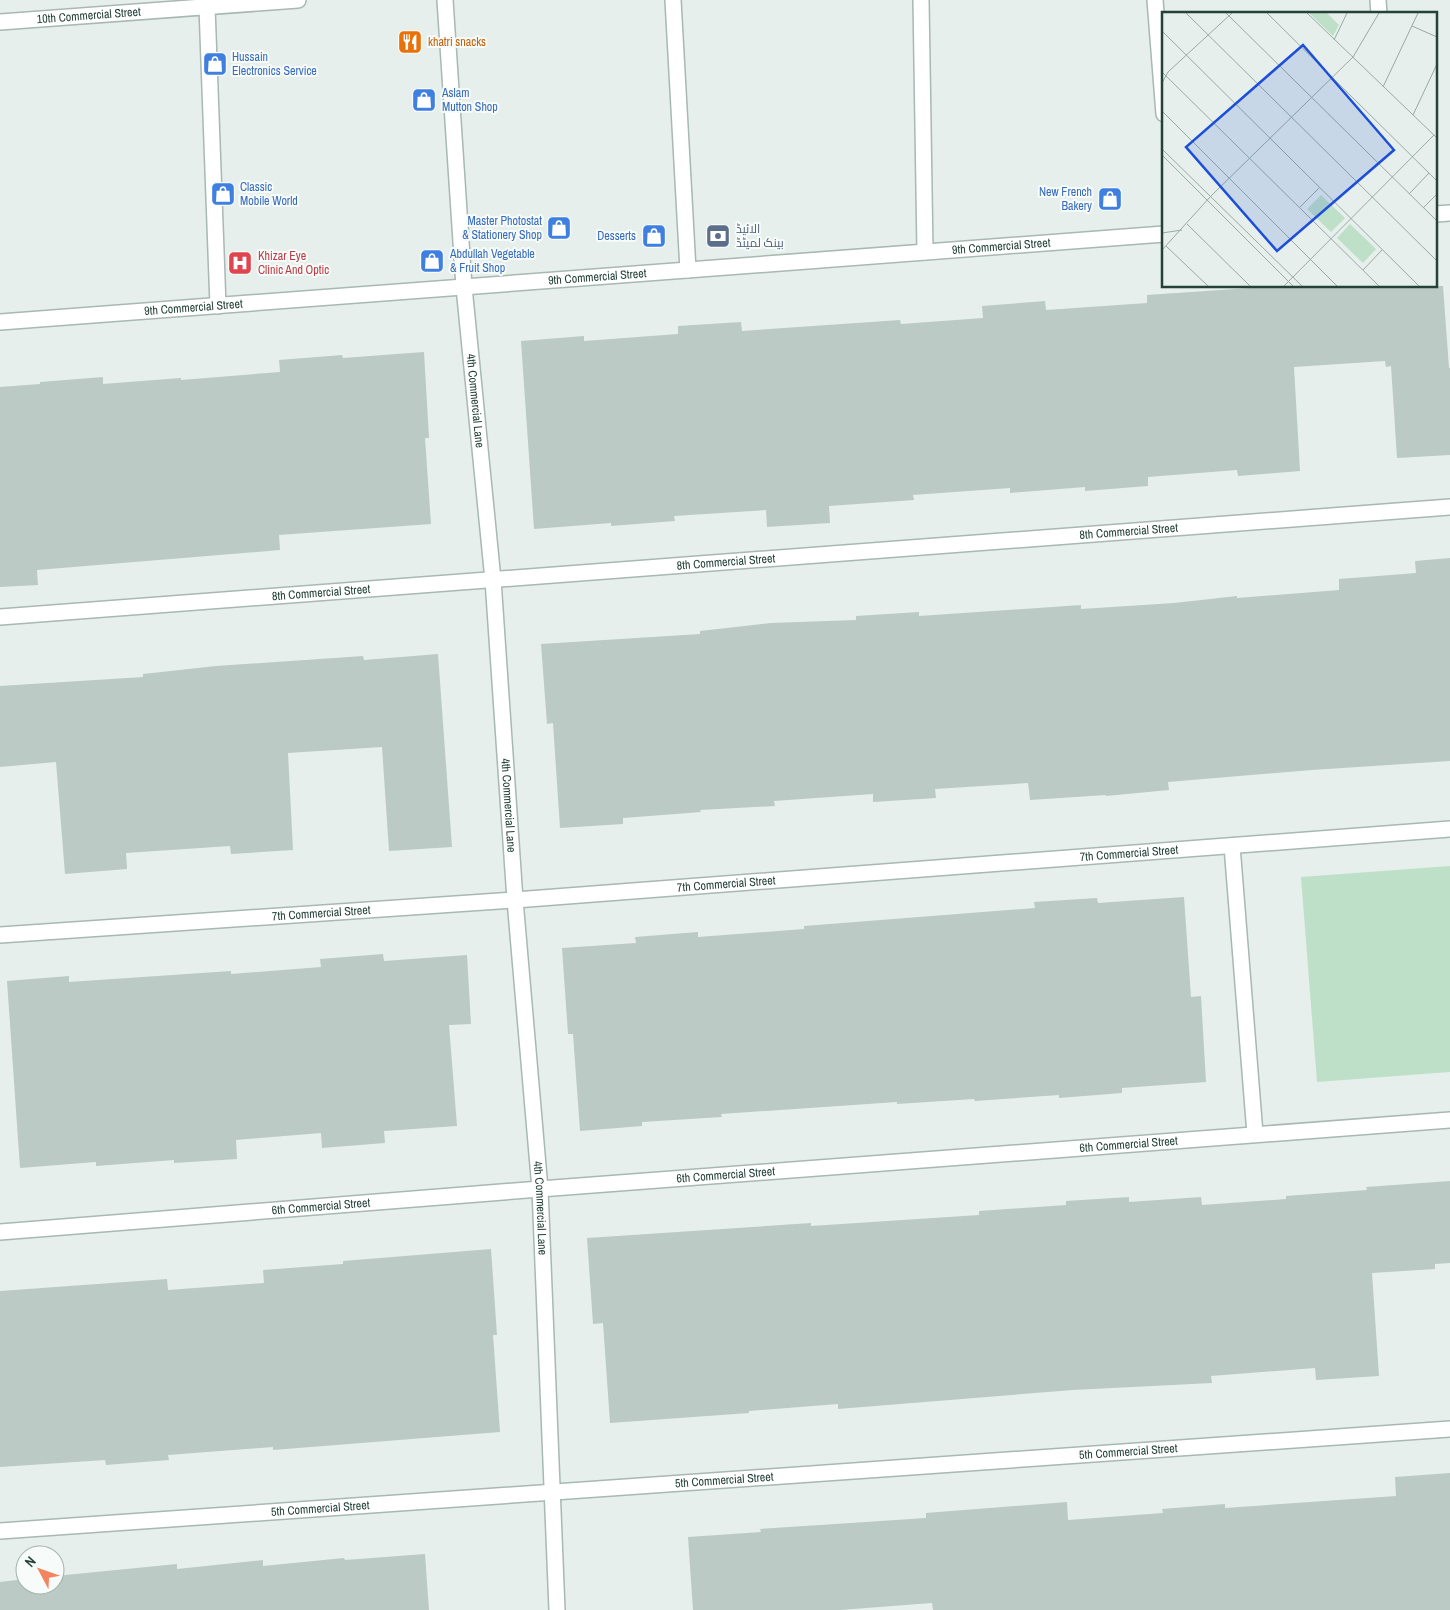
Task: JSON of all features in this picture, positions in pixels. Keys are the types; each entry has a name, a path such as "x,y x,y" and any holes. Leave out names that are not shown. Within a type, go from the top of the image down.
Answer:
{"street":[{"name":"10th Commercial Street","path":"0,22 298,0"},
{"name":"4th Commercial Lane","path":"445,0 464,287 493,580 515,900 540,1188 557,1610"},
{"path":"672,0 688,270"},
{"path":"921,0 925,252"},
{"path":"1155,0 1162,89"},
{"path":"207,7 218,306"},
{"name":"9th Commercial Street","path":"0,322 1162,234"},
{"name":"8th Commercial Street","path":"0,617 1450,507"},
{"name":"7th Commercial Street","path":"0,934 515,900 1450,829"},
{"path":"1232,846 1255,1134"},
{"name":"6th Commercial Street","path":"0,1232 540,1188 1450,1120"},
{"name":"5th Commercial Street","path":"0,1531 1450,1429"}],"green space":[{"path":"1450,866 1450,1072 1317,1082 1301,877"}],"building":[{"path":"1438,286 1443,286 1450,368 1450,455 1397,458 1391,366 1386,367 1385,361 1294,367 1300,471 1238,476 1237,470 1148,477 1148,486 1085,491 1085,487 1010,493 1010,488 913,495 914,500 829,506 830,523 767,527 766,510 674,516 675,521 611,526 611,523 534,529 521,341 584,336 584,341 678,334 678,326 741,322 742,331 900,320 901,324 983,318 982,306 1045,301 1046,310 1147,303 1147,295 1251,288 1438,288"},
{"path":"424,352 429,438 425,438 431,524 279,535 280,550 37,570 38,585 0,587 0,387 103,377 103,384 280,372 279,360 342,355 343,358"},
{"path":"1450,558 1450,761 1168,782 1169,790 1106,796 1030,800 1028,783 935,789 936,798 873,802 873,794 774,801 775,806 700,810 701,812 623,818 623,824 560,828 553,723 547,724 541,644 700,634 700,631 771,623 856,620 856,616 919,612 919,616 1081,605 1081,609 1174,603 1237,596 1237,598 1339,590 1339,579 1416,573 1415,561"},
{"path":"438,654 452,847 389,851 382,747 288,753 293,850 231,854 230,846 126,853 127,869 65,874 56,762 0,767 0,686 143,677 143,674 216,666 363,656 364,660"},
{"path":"1184,897 1191,997 1201,996 1206,1082 1122,1088 1122,1093 1059,1098 1059,1095 975,1101 974,1099 897,1104 897,1102 721,1114 722,1117 642,1122 642,1126 580,1131 573,1034 568,1034 562,948 636,943 635,937 698,932 698,937 804,929 804,926 1035,908 1034,902 1097,898 1098,903"},
{"path":"383,954 384,961 467,955 471,1024 449,1025 457,1126 384,1131 385,1143 322,1148 321,1133 236,1140 237,1159 174,1163 174,1160 96,1166 96,1162 20,1168 7,981 69,976 69,982 231,971 231,974 321,967 320,959"},
{"path":"1450,1181 1450,1263 1435,1264 1435,1269 1372,1273 1379,1376 1316,1380 1315,1368 1211,1376 1212,1383 1073,1390 838,1409 838,1404 749,1411 749,1413 610,1423 603,1323 593,1324 587,1238 811,1223 811,1226 979,1215 979,1211 1066,1205 1066,1201 1129,1197 1129,1202 1201,1197 1202,1205 1286,1199 1286,1196 1367,1190 1366,1187"},
{"path":"491,1249 497,1335 493,1335 500,1432 273,1450 273,1447 168,1455 169,1460 106,1465 105,1460 0,1467 0,1291 167,1279 168,1290 264,1283 263,1270 343,1264 343,1261"},
{"path":"1450,1473 1450,1610 933,1610 932,1603 840,1610 693,1610 688,1537 761,1532 760,1529 926,1518 926,1513 1067,1502 1068,1520 1163,1513 1162,1509 1225,1504 1225,1508 1396,1496 1395,1477"},
{"path":"425,1554 429,1610 0,1610 0,1582 15,1580 15,1595 65,1595 65,1575 177,1564 177,1569 263,1560 263,1566 344,1558 345,1560"}],"place":[{"name":"khatri snacks","path":"410,42"},
{"name":"Hussain Electronics Service","path":"215,64"},
{"name":"Aslam Mutton Shop","path":"424,100"},
{"name":"Classic Mobile World","path":"223,194"},
{"name":"New French Bakery","path":"1110,199"},
{"name":"Master Photostat & Stationery Shop","path":"559,228"},
{"name":"Desserts","path":"654,236"},
{"name":"الائیڈ بینک لمیٹڈ","path":"718,236"},
{"name":"Abdullah Vegetable & Fruit Shop","path":"432,261"},
{"name":"Khizar Eye Clinic And Optic","path":"240,263"}]}
